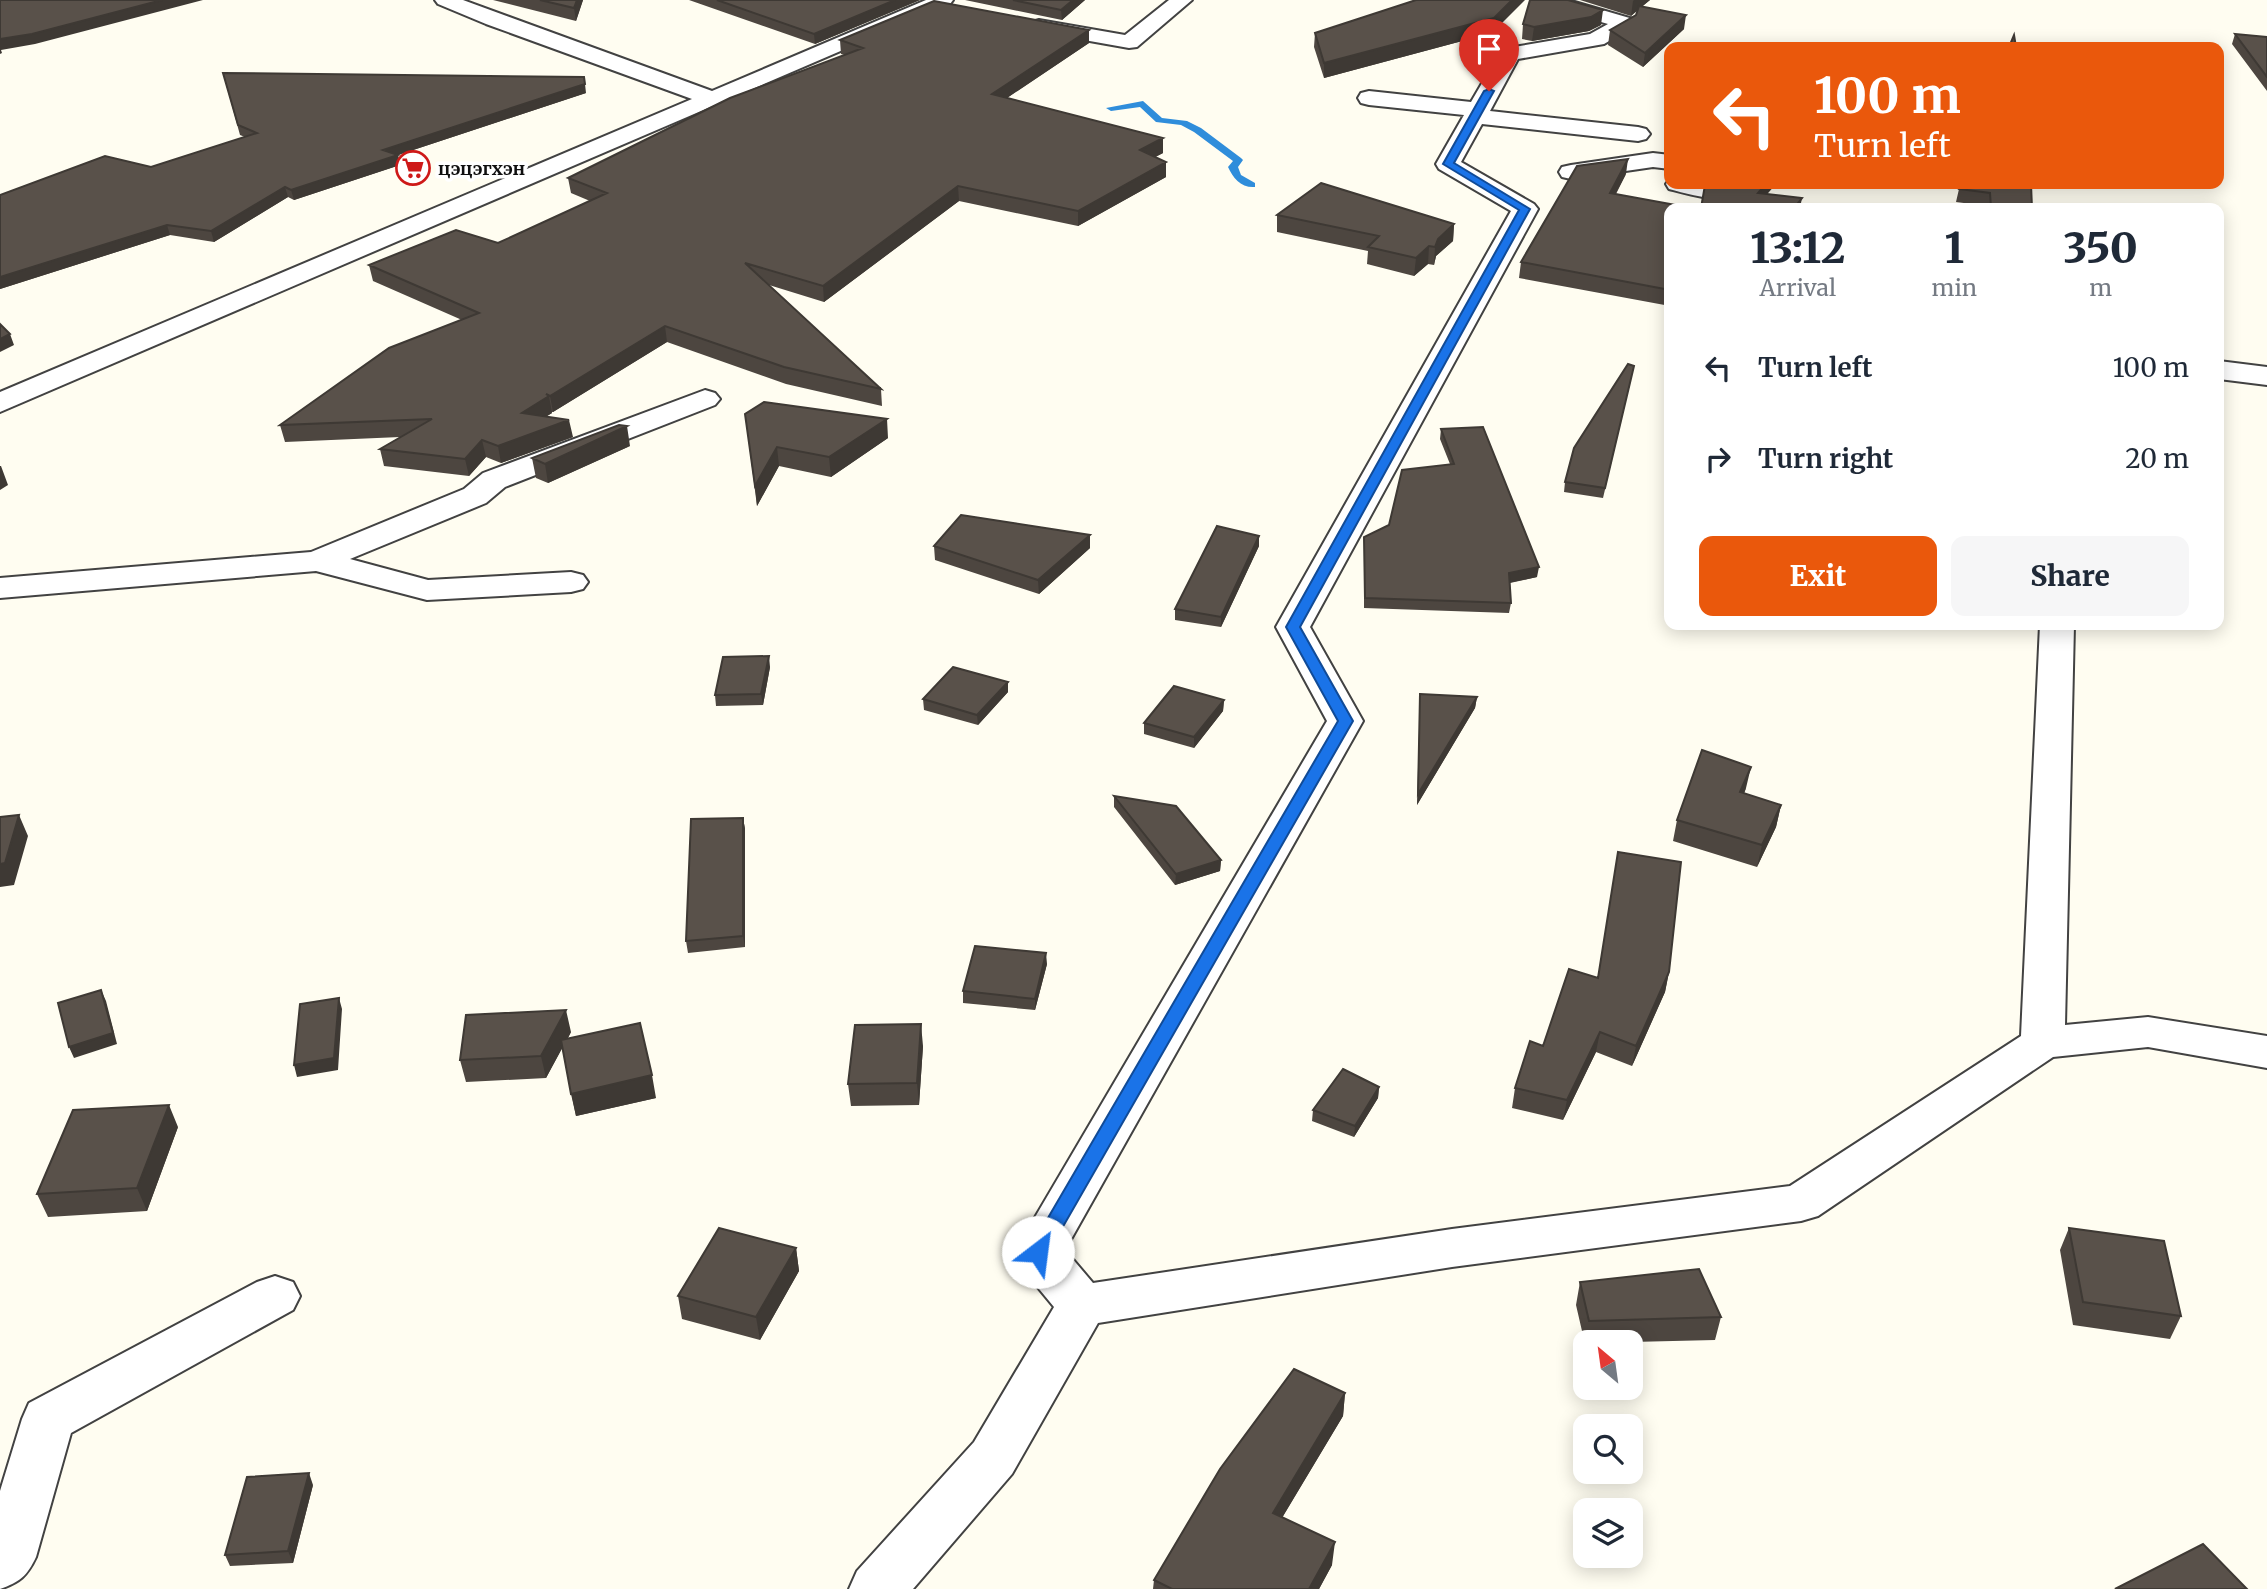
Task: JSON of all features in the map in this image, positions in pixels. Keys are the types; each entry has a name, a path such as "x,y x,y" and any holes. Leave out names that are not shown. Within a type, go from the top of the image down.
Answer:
{"street":[{"path":"445,0 711,98"},
{"path":"1014,21 1129,42 1182,0"},
{"path":"1082,1305 1038,1252 1345,721 1293,627 1525,209 1448,164 1510,54 1596,39 1626,23 1552,1"},
{"path":"0,403 711,98 946,5"},
{"path":"1369,98 1638,134"},
{"path":"1572,172 1653,160 1664,161"},
{"path":"1619,165 1664,180"},
{"path":"1707,189 1725,192"},
{"path":"2224,371 2267,376"},
{"path":"0,588 317,561 475,496 494,480 705,399"},
{"path":"317,561 427,590 571,582"},
{"path":"2043,1043 2057,630"},
{"path":"1082,1305 1452,1248 1801,1203 2043,1043 2148,1031 2267,1052"},
{"path":"0,1564 8,1557 48,1419 275,1296"},
{"path":"877,1589 993,1458 1082,1305"}],"building":[{"path":"0,0 162,0 32,34 0,39"},
{"path":"540,0 577,0 574,8"},
{"path":"717,0 895,0 814,34"},
{"path":"1013,0 1073,0 1061,10"},
{"path":"1416,0 1512,0 1494,18 1324,63 1315,33"},
{"path":"1530,0 1568,0 1603,10 1591,17 1534,27 1523,24"},
{"path":"934,1 1089,30 992,94 1163,138 1140,150 1166,162 1078,211 958,186 823,286 745,263 881,389 784,367 665,326 550,396 546,394 549,396 522,413 569,420 498,446 482,440 465,459 380,449 432,419 280,425 389,348 479,313 369,265 456,230 498,243 607,193 568,178 730,98 863,48 840,40"},
{"path":"1639,6 1686,15 1645,53 1610,30 1636,15"},
{"path":"2235,34 2267,37 2267,77"},
{"path":"223,73 584,77 585,84 383,150 398,155 291,190 285,187 211,231 167,225 0,277 0,195 105,156 151,167 257,133 238,125"},
{"path":"1628,159 1610,193 1665,203 1664,289 1521,262 1577,166"},
{"path":"1321,183 1454,224 1438,239 1435,247 1429,246 1416,258 1368,247 1379,236 1277,215"},
{"path":"1704,189 1762,189 1758,193 1802,198 1798,203 1702,203"},
{"path":"1959,189 2031,189 2032,203 1991,203 1990,193"},
{"path":"0,324 10,334 0,339"},
{"path":"1628,364 1634,366 1605,488 1565,482 1574,448"},
{"path":"764,402 887,419 829,457 777,447 755,486 745,414"},
{"path":"619,425 627,426 545,464 532,458"},
{"path":"1483,427 1539,567 1509,573 1511,603 1365,598 1364,537 1389,525 1402,470 1454,464 1441,429"},
{"path":"961,515 1090,535 1038,580 934,546"},
{"path":"1217,526 1259,536 1221,617 1175,609"},
{"path":"769,656 761,694 715,695 723,657"},
{"path":"953,667 1008,682 977,715 923,699"},
{"path":"1174,686 1224,700 1194,737 1144,723"},
{"path":"1420,694 1477,697 1418,794"},
{"path":"1702,750 1751,767 1740,792 1781,805 1762,845 1677,820"},
{"path":"1114,796 1176,806 1221,860 1176,874"},
{"path":"19,815 5,863 0,864 0,817"},
{"path":"743,818 743,936 686,941 691,819"},
{"path":"1618,852 1681,862 1669,972 1636,1046 1600,1032 1567,1100 1515,1088 1530,1041 1543,1046 1569,969 1598,978"},
{"path":"975,946 1046,953 1035,999 963,991"},
{"path":"101,990 113,1033 69,1047 58,1003"},
{"path":"339,998 334,1058 294,1065 300,1004"},
{"path":"566,1010 541,1056 460,1060 466,1015"},
{"path":"640,1023 652,1075 571,1094 561,1040"},
{"path":"921,1024 917,1083 848,1084 855,1025"},
{"path":"1343,1069 1379,1087 1355,1126 1313,1110"},
{"path":"169,1105 137,1188 37,1194 73,1110"},
{"path":"719,1228 796,1248 756,1317 678,1296"},
{"path":"2069,1228 2164,1241 2181,1316 2083,1302"},
{"path":"1699,1269 1721,1317 1589,1321 1580,1282"},
{"path":"1294,1369 1345,1393 1273,1513 1335,1542 1309,1589 1172,1589 1154,1580 1220,1469"},
{"path":"309,1473 288,1551 225,1555 247,1477"},
{"path":"2203,1544 2247,1589 2115,1589"}],"waterway":[{"path":"1111,108 1143,104 1148,112 1159,120 1191,126 1238,160 1233,167 1237,177 1251,185"}],"place":[{"name":"цэцэгхэн","path":"413,168"}],"route":[{"path":"1038,1252 1345,721 1293,627 1525,209 1448,164 1489,91"}]}
